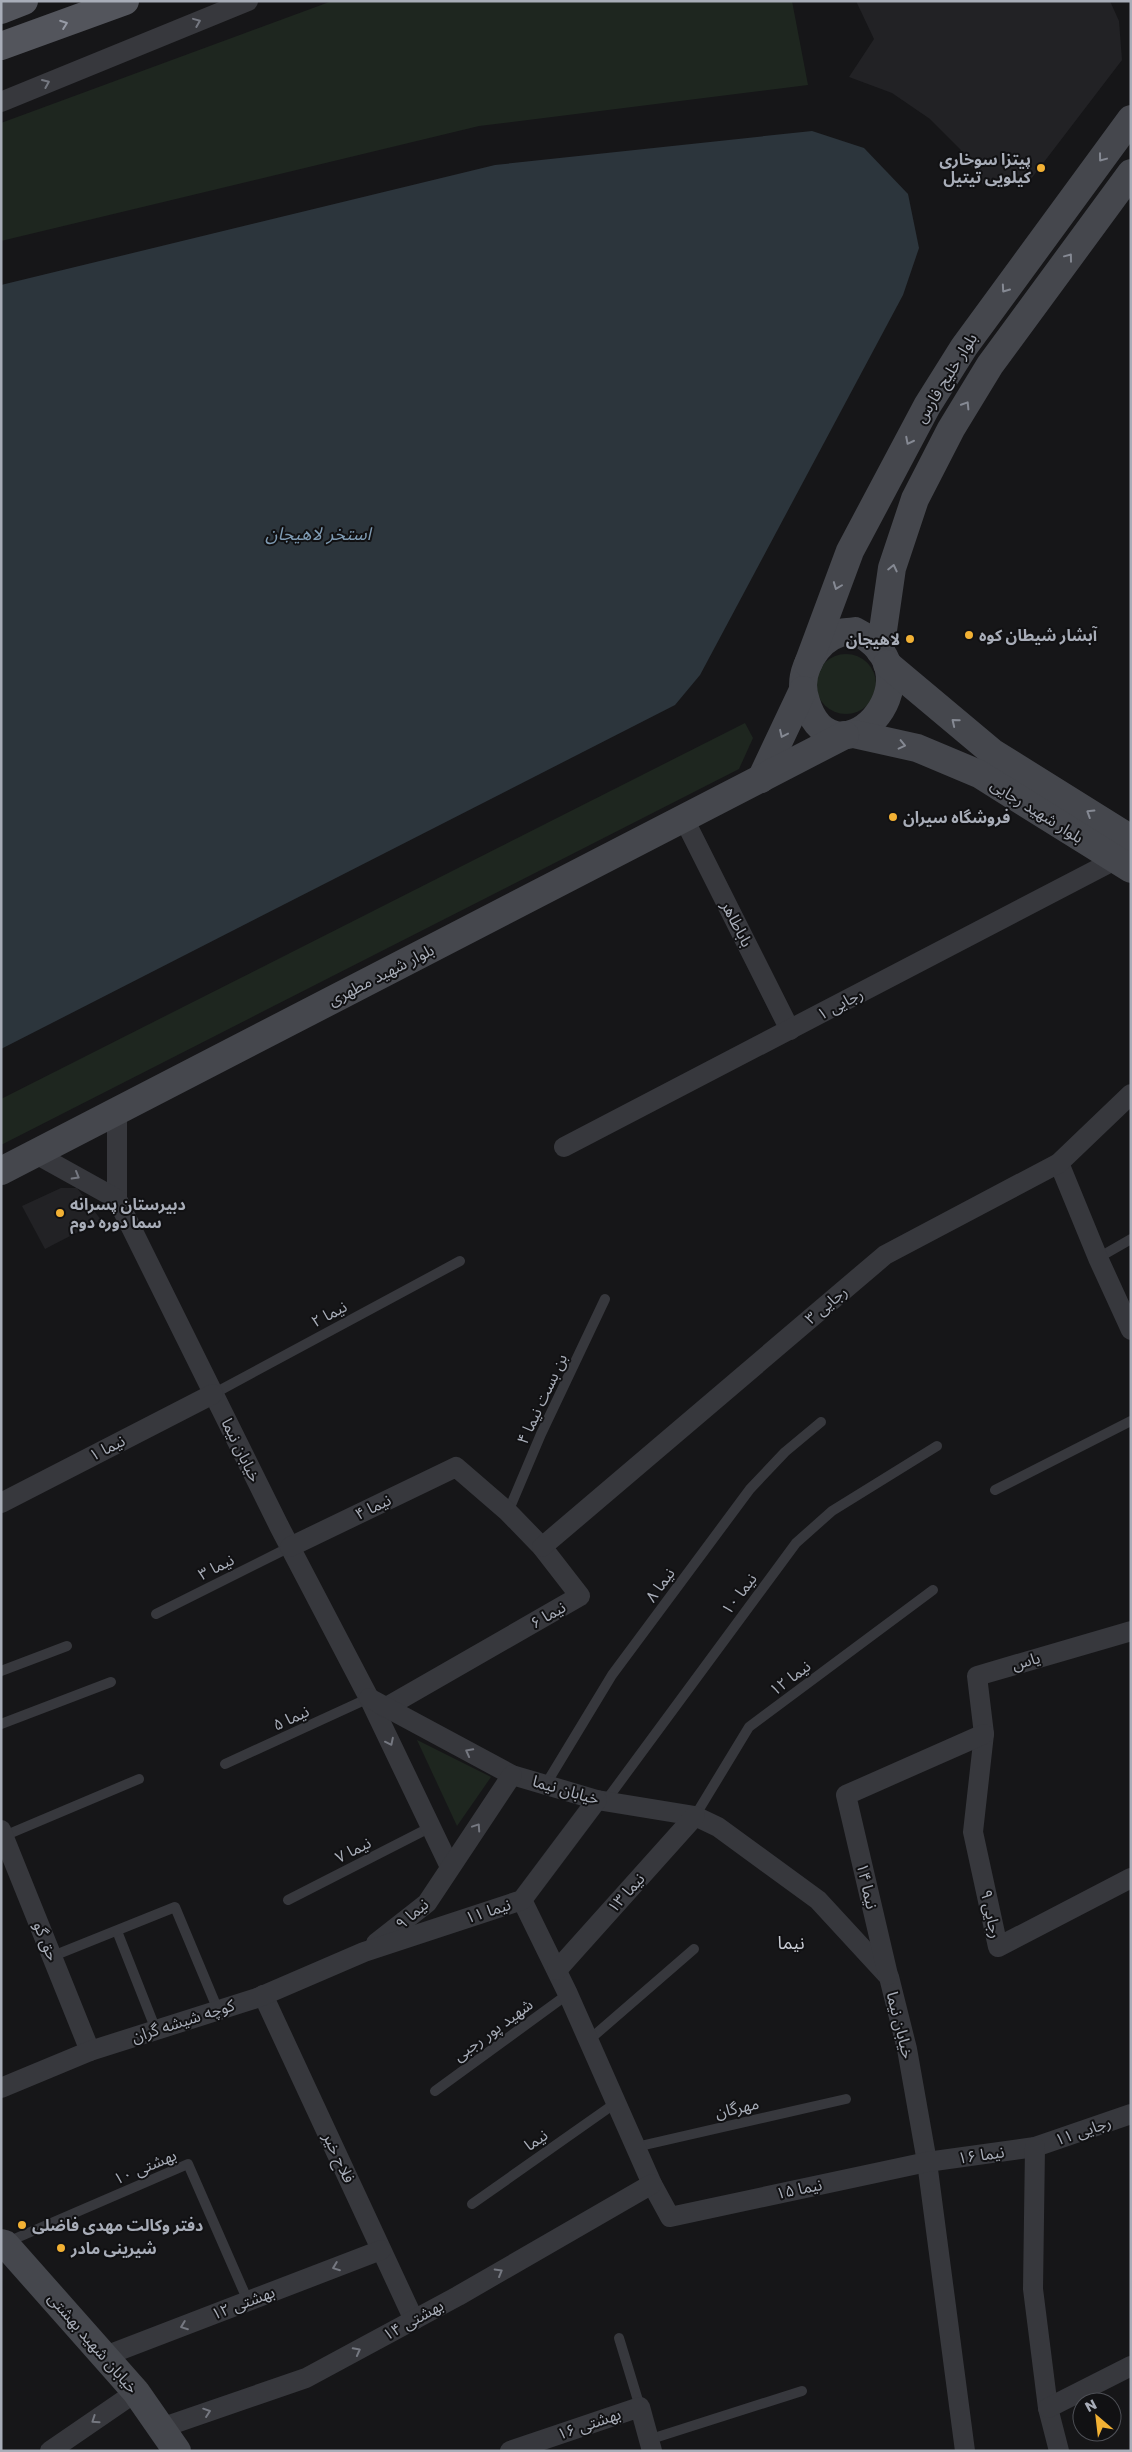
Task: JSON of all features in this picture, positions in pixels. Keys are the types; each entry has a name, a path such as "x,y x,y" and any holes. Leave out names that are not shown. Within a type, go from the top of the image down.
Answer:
{"main road":[{"path":"1,10 24,1"},
{"path":"1,46 125,1"},
{"name":"بلوار خلیج فارس","path":"808,664 850,551 927,406 964,347 1131,119"},
{"name":"بلوار خلیج فارس","path":"883,657 892,568 915,499 951,429 990,365 1131,173"},
{"path":"762,779 803,690 808,664 816,652 839,633 855,631 870,638 883,657 890,677 886,704 868,725 850,735 838,736 823,729 813,717 803,690"},
{"name":"بلوار شهید رجایی","path":"883,657 992,752 1126,856"},
{"name":"بلوار شهید رجایی","path":"850,735 917,748 979,774 1126,856"},
{"name":"بلوار شهید مطهری","path":"1,1171 850,735"},
{"name":"خیابان شهید بهشتی","path":"2,2244 136,2392 177,2451"}],"street":[{"path":"1,102 248,1"},
{"name":"باباطاهر","path":"684,819 790,1030"},
{"name":"رجایی ۱","path":"564,1147 1126,856"},
{"name":"رجایی ۳","path":"542,1547 884,1255 1059,1164 1131,1094"},
{"name":"خیابان نیما","path":"117,1112 117,1199 290,1547 377,1703 450,1867"},
{"path":"36,1154 117,1199"},
{"path":"1059,1164 1098,1258 1131,1330"},
{"name":"نیما ۱","path":"1,1503 213,1394"},
{"name":"نیما ۶","path":"377,1703 580,1596 542,1547 508,1512 456,1467"},
{"name":"نیما ۴","path":"290,1547 456,1467"},
{"name":"یاس","path":"984,1734 977,1676 1131,1631"},
{"name":"خیابان نیما","path":"377,1703 512,1775 601,1801 695,1816 737,1839 818,1900 889,1977 907,2049 928,2162 965,2451"},
{"name":"نیما ۱۴","path":"889,1977 846,1796 984,1734"},
{"name":"رجایی ۹","path":"984,1734 973,1832 998,1947 1131,1878"},
{"name":"نیما ۹","path":"364,1952 427,1903 512,1775"},
{"name":"نیما ۱۱","path":"364,1952 522,1900 601,1801"},
{"name":"نیما ۱۳","path":"557,1970 695,1816"},
{"name":"حق گو","path":"4,1842 53,1956 90,2052"},
{"path":"522,1900 590,2040 652,2184"},
{"name":"کوچه شیشه گران","path":"1,2088 90,2052 263,1995 364,1952"},
{"name":"فلاح خیر","path":"263,1995 414,2320"},
{"name":"رجایی ۱۱","path":"1035,2147 1131,2114"},
{"path":"1035,2147 1033,2289 1048,2408 1059,2451"},
{"name":"نیما ۱۶","path":"928,2162 1035,2147"},
{"name":"نیما ۱۵","path":"652,2184 670,2217 928,2162"},
{"name":"بهشتی ۱۴","path":"161,2428 306,2378 414,2320 652,2184"},
{"name":"بهشتی ۱۲","path":"105,2356 381,2250"},
{"path":"1048,2408 1131,2366"},
{"path":"50,2451 136,2392"},
{"path":"640,2407 650,2445"},
{"name":"بهشتی ۱۶","path":"510,2451 640,2407"}],"lane":[{"path":"1098,1258 1131,1239"},
{"name":"نیما ۲","path":"213,1394 460,1261"},
{"name":"بن بست نیما ۴","path":"508,1512 605,1299"},
{"path":"995,1490 1131,1421"},
{"name":"نیما ۸","path":"546,1784 612,1675 750,1489 785,1452 821,1422"},
{"name":"نیما ۱۰","path":"601,1801 796,1543 832,1511 937,1446"},
{"name":"نیما ۳","path":"156,1614 290,1547"},
{"name":"نیما ۱۲","path":"695,1816 749,1727 933,1590"},
{"path":"1,1671 67,1646"},
{"path":"1,1724 111,1682"},
{"name":"نیما ۵","path":"225,1764 377,1703"},
{"path":"4,1842 139,1779"},
{"name":"نیما ۷","path":"288,1900 431,1827"},
{"path":"53,1956 175,1907 218,2010"},
{"path":"117,1930 156,2030"},
{"path":"590,2040 694,1950"},
{"name":"شهید پور رجبی","path":"435,2091 568,1994"},
{"name":"مهرگان","path":"636,2147 846,2099"},
{"name":"نیما","path":"472,2204 617,2102"},
{"name":"بهشتی ۱۰","path":"2,2244 188,2164 248,2301"},
{"path":"619,2338 640,2407"},
{"path":"650,2445 802,2391"}],"shaded area":[{"path":"332,1 792,1 808,85 479,126 1,241 1,123"},
{"path":"856,1 1110,1 1119,21 1122,60 1031,179 984,186 960,149 930,119 892,93 849,77 874,39"},
{"path":"846,654 863,659 871,667 876,684 871,701 863,709 846,714 829,709 821,701 816,684 821,667 829,659"},
{"path":"745,723 753,738 739,769 1,1145 1,1099"},
{"name":"دبیرستان پسرانه سما دوره دوم","path":"61,1188 77,1188 101,1220 45,1249 22,1206"},
{"path":"417,1740 491,1777 457,1826"}],"water":[{"name":"استخر لاهیجان","path":"812,131 864,148 908,194 919,248 903,295 700,675 675,705 1,1049 1,285 495,165"}],"place":[{"name":"پیتزا سوخاری کیلویی تیتیل","path":"1041,168"},
{"name":"آبشار شیطان کوه","path":"969,635"},
{"name":"لاهيجان","path":"910,639"},
{"name":"فروشگاه سیران","path":"893,817"},
{"name":"دبیرستان پسرانه سما دوره دوم","path":"60,1213"},
{"name":"دفتر وکالت مهدی فاضلی","path":"22,2225"},
{"name":"شیرینی مادر","path":"61,2248"}],"district":[{"name":"نیما","path":"791,1942"}]}
